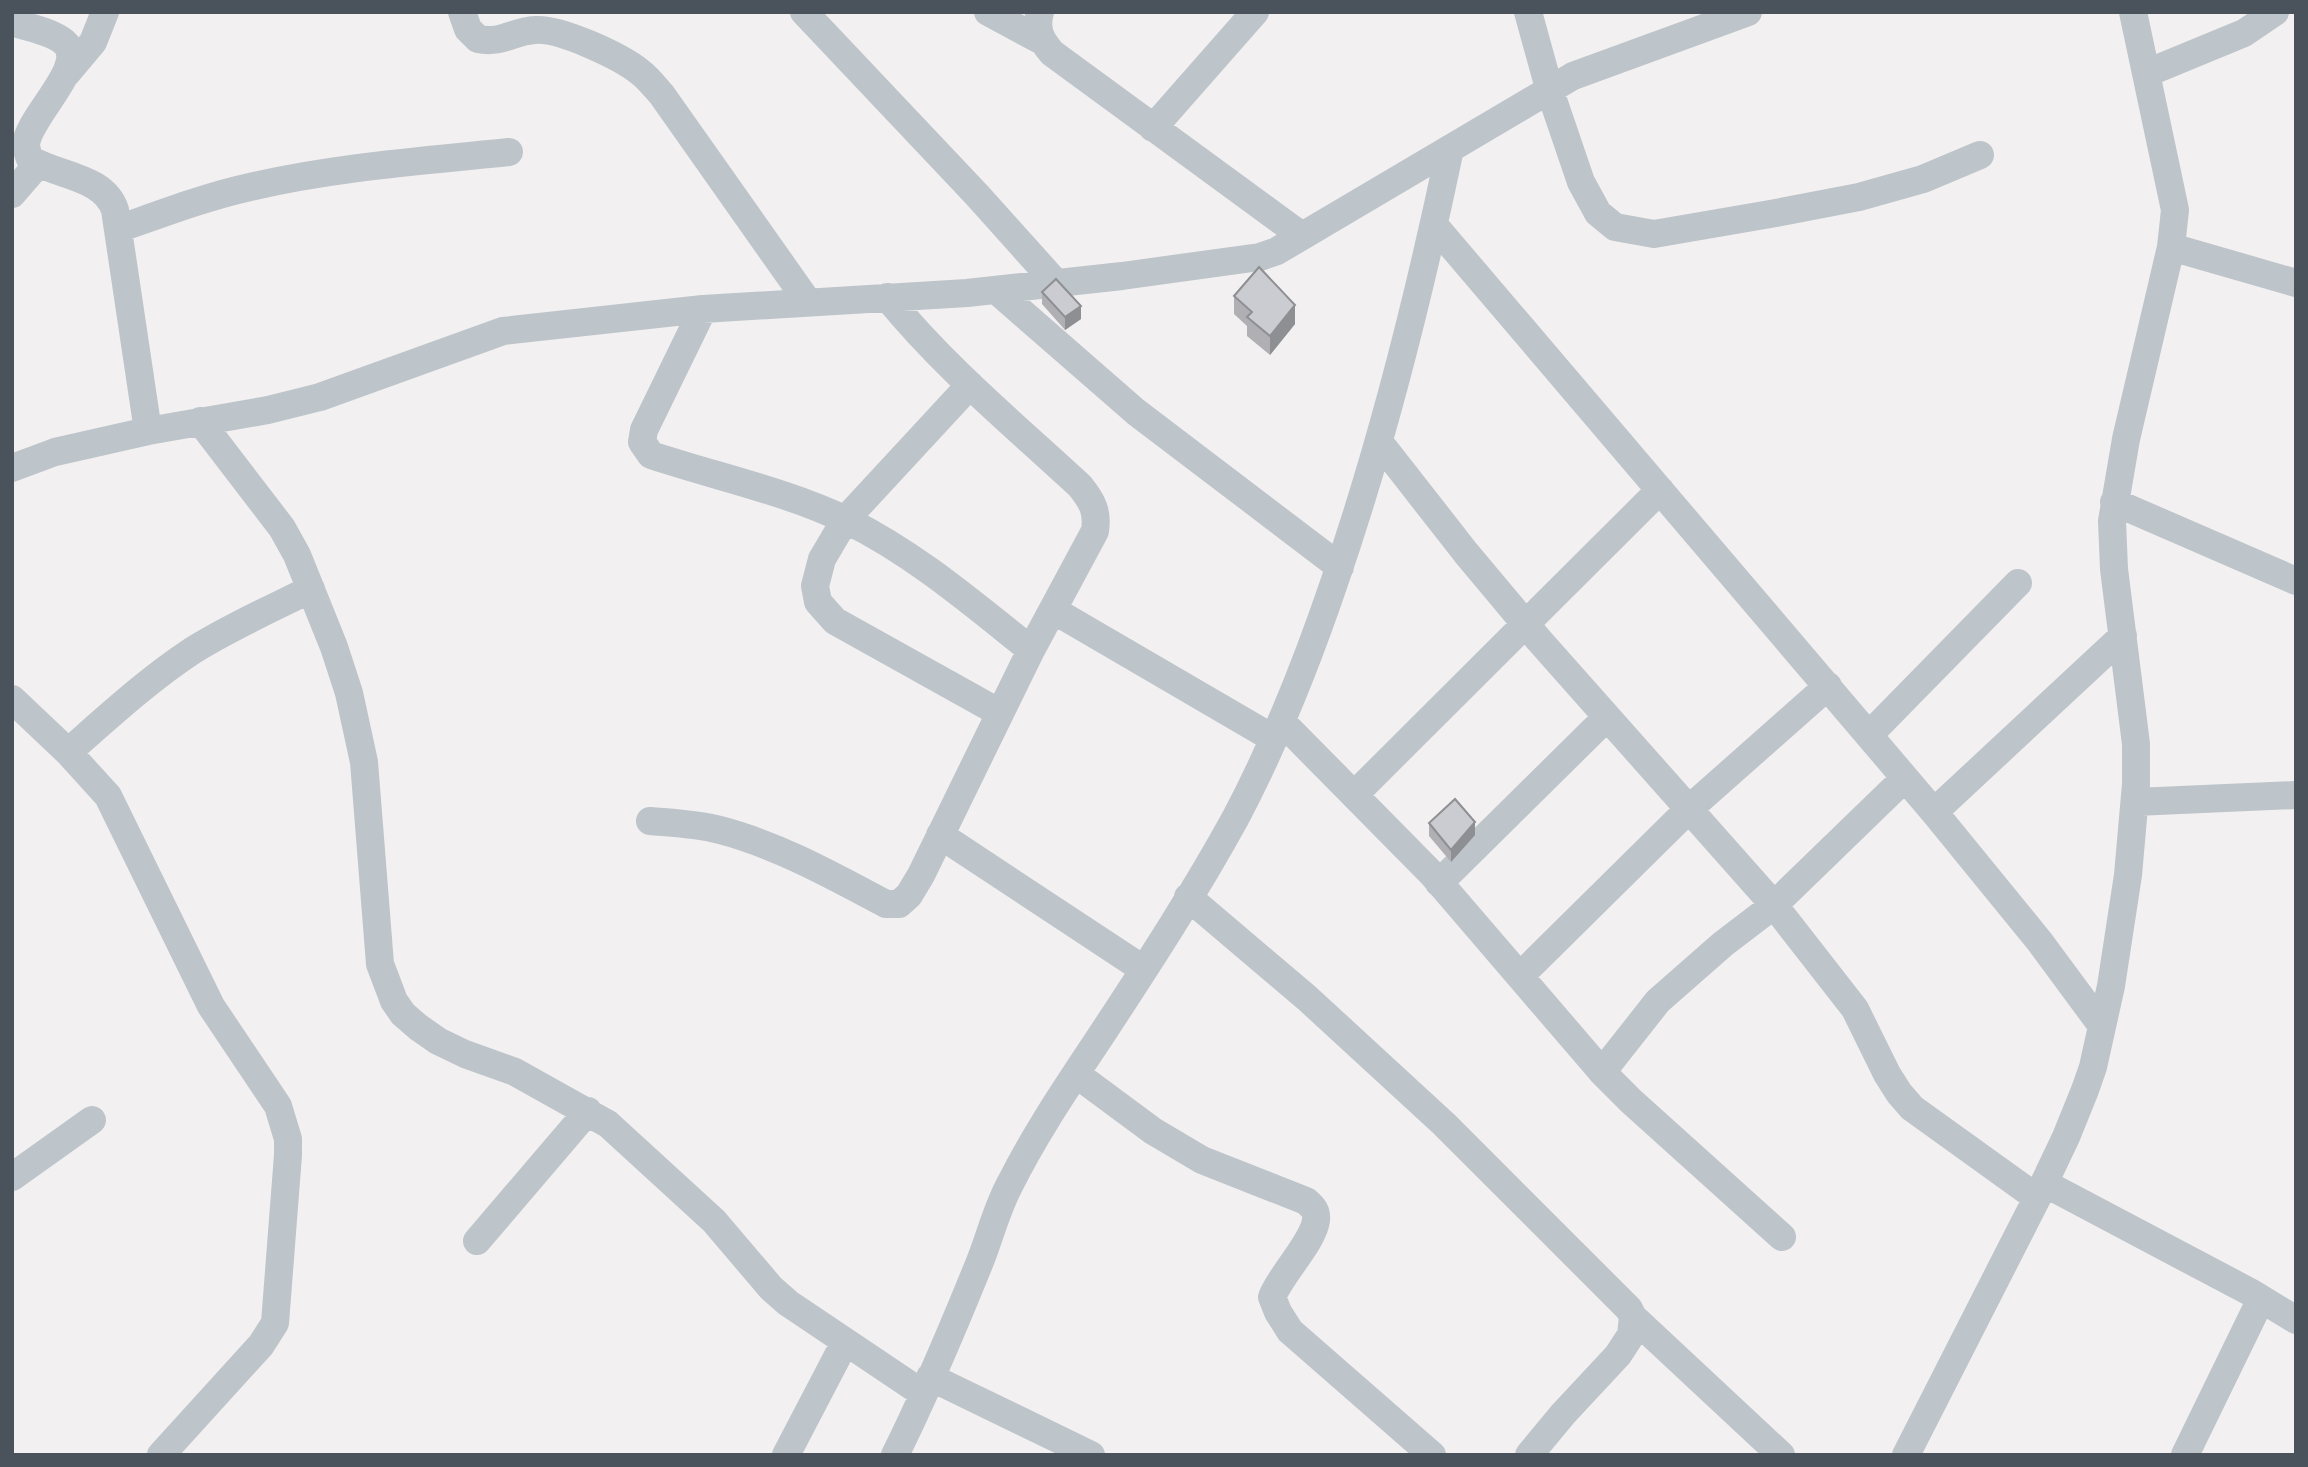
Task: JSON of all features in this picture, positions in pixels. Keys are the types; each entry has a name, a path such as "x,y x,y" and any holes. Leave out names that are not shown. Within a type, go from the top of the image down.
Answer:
{"street":[{"path":"105,12 93,42 67,73 28,135 25,147 30,159 38,164 103,190 112,200 148,431"},
{"path":"461,12 468,29 478,39 503,40 531,30 552,30 589,44 637,69 662,95 808,302"},
{"path":"804,12 1056,283"},
{"path":"988,12 1042,41 1052,53 1303,236"},
{"path":"1040,12 1037,23 1042,41"},
{"path":"1153,128 1255,12"},
{"path":"1528,12 1549,88 1581,182 1598,213 1615,227 1654,234 1678,232 1859,197 1923,179 1980,155"},
{"path":"12,468 55,452 148,431 268,410 320,397 503,331 703,309 996,290 1242,260 1278,250 1303,236 1549,88 1602,64 1748,12"},
{"path":"1906,1455 2041,1190 2085,1090 2102,1026 2129,875 2136,744 2114,569 2114,502 2171,247 2175,209 2133,12"},
{"path":"2147,73 2244,33 2275,12"},
{"path":"12,22 45,33 66,44 72,61 67,73"},
{"path":"895,1455 981,1258 1001,1202 1046,1119 1143,969 1234,820 1278,731 1340,567 1380,443 1419,294 1450,149"},
{"path":"118,229 207,199 266,183 509,152"},
{"path":"12,194 38,164"},
{"path":"1434,225 1934,812 2040,942 2102,1026"},
{"path":"2171,247 2296,283"},
{"path":"996,290 1136,412 1340,567"},
{"path":"650,821 729,832 796,859 886,904 899,904 909,895 1031,650 1095,531 1097,518 1092,501 1080,486 970,385 911,326 887,297"},
{"path":"703,309 644,430 642,442 652,455 775,492 845,520 883,540 917,563 1031,650"},
{"path":"970,385 845,520 822,559 815,586 818,602 835,621 1000,713"},
{"path":"200,421 282,528 297,555 338,659 357,725 369,806 380,964 394,1001 403,1014 438,1041 515,1072 599,1116 714,1221 788,1304 845,1342 926,1385 1091,1455"},
{"path":"1380,443 1525,624 1774,905 1855,1009 1887,1074 1912,1108 2041,1190 2261,1299 2296,1320"},
{"path":"1354,795 1660,490"},
{"path":"2114,502 2296,581"},
{"path":"1869,735 2018,583"},
{"path":"68,752 193,650 311,589"},
{"path":"1053,610 1278,731 1354,795 1439,883 1602,1072 1782,1237"},
{"path":"1934,812 2123,636"},
{"path":"1520,976 1689,809 1828,686"},
{"path":"12,699 102,787 211,1006 278,1106 288,1139 275,1323 261,1345 161,1455"},
{"path":"1439,883 1607,717"},
{"path":"1602,1072 1658,1001 1715,950 1774,905 1905,778"},
{"path":"2135,802 2296,795"},
{"path":"940,835 1143,969"},
{"path":"1188,897 1307,998 1444,1124 1629,1309 1633,1318 1781,1455"},
{"path":"1076,1073 1153,1131 1202,1160 1306,1201 1314,1208 1317,1218 1313,1232 1277,1284 1272,1297 1278,1312 1290,1331 1432,1455"},
{"path":"477,1241 588,1111"},
{"path":"12,1177 92,1119"},
{"path":"2185,1455 2261,1299"},
{"path":"1529,1455 1618,1355 1631,1335 1633,1318"},
{"path":"786,1455 845,1342"}],"building":[{"path":"1259,267 1295,305 1270,336 1247,317 1252,312 1234,296"},
{"path":"1056,279 1081,306 1065,317 1042,292"},
{"path":"1455,799 1475,822 1451,850 1429,823"}]}
